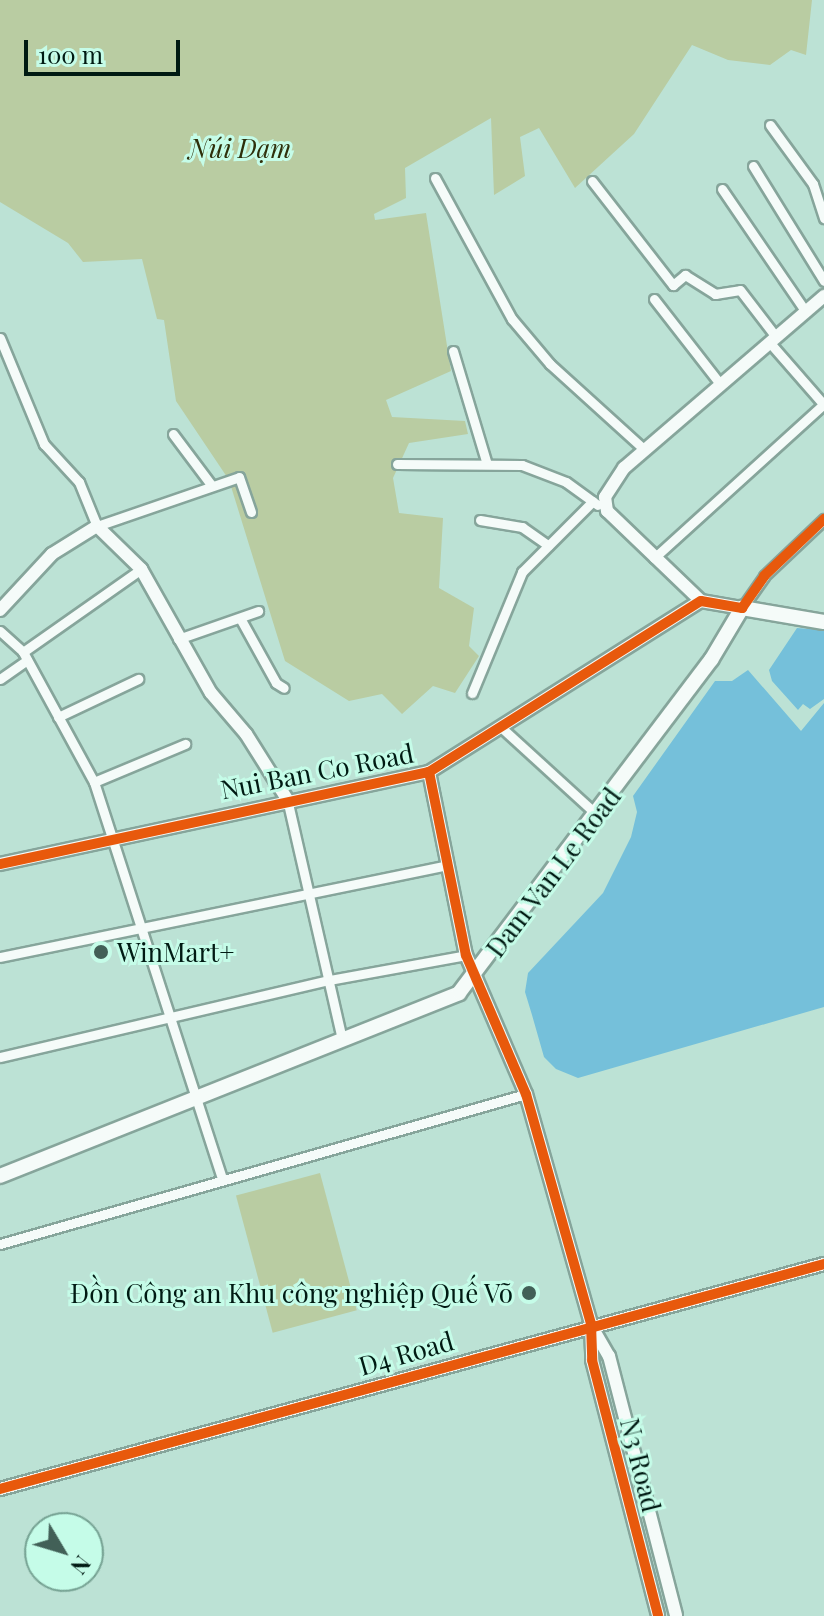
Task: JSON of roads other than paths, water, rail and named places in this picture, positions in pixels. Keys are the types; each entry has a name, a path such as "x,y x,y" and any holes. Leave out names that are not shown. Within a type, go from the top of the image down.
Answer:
{"main road":[{"path":"742,608 824,622"},
{"name":"Dam Van Le Road","path":"0,1176 459,993 711,660 742,608"}],"street":[{"path":"770,125 813,184 824,218"},
{"path":"753,166 824,281"},
{"path":"435,178 512,319 550,364 645,450"},
{"path":"592,181 673,285 685,275 715,294 740,290 773,340 824,404 654,558"},
{"path":"722,189 806,312"},
{"path":"607,511 605,497 613,479 824,296"},
{"path":"654,299 721,385"},
{"path":"0,338 44,444 79,482 97,526 141,569 178,639 287,799 342,1039"},
{"path":"453,351 487,464"},
{"path":"173,434 212,486"},
{"path":"397,464 522,465 566,482 607,511 701,601 742,608 764,576 824,519"},
{"path":"0,610 52,554 97,526 239,477 251,512"},
{"path":"472,693 522,572 593,501"},
{"path":"480,520 522,527 548,545"},
{"path":"0,679 25,656 141,569"},
{"name":"Nui Ban Co Road","path":"0,864 115,835 429,772 503,729 701,601"},
{"path":"178,639 258,611"},
{"path":"240,618 267,669 284,688"},
{"path":"0,631 25,656 94,782 115,835 166,1017 222,1179"},
{"path":"58,717 138,679"},
{"path":"503,729 596,814"},
{"path":"94,782 185,744"},
{"path":"429,772 466,955 526,1094 591,1324"},
{"path":"0,957 447,865"},
{"path":"0,1057 329,980 466,955"},
{"path":"0,1244 526,1094"},
{"name":"D4 Road","path":"0,1489 591,1324 824,1264"},
{"name":"N3 Road","path":"591,1324 592,1360 658,1616"},
{"name":"N3 Road","path":"591,1324 609,1356 676,1616"}],"water":[{"path":"797,628 824,630 824,699 810,709 803,704 798,710 772,681 769,670"},
{"path":"748,670 801,731 824,703 824,1007 578,1078 556,1069 544,1057 525,992 528,973 603,893 631,837 637,812 633,796 715,681 732,681"}],"place":[{"name":"WinMart+","path":"101,952"},
{"name":"Đồn Công an Khu công nghiệp Quế Võ","path":"529,1293"}],"park label":[{"name":"Núi Dạm","path":"240,148"}]}
